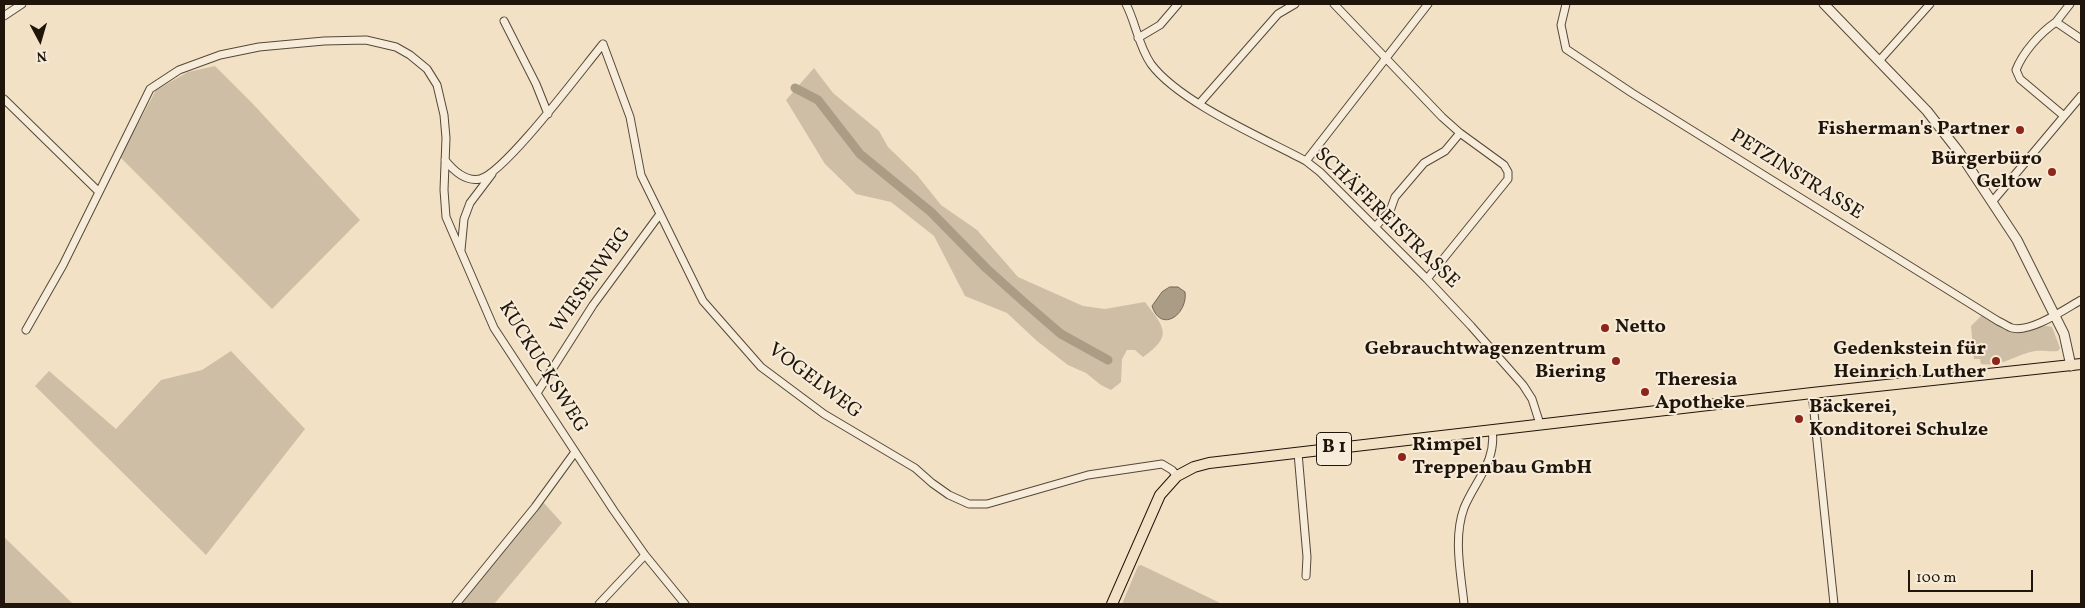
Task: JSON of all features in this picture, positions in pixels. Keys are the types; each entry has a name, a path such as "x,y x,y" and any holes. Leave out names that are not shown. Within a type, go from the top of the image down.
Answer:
{"main road":[{"name":"B 1","path":"1112,604 1160,495 1178,476 1194,467 1540,424 2076,365"}],"street":[{"path":"4,16 22,4"},
{"name":"SCHÄFEREISTRASSE","path":"1126,4 1138,38 1152,64 1171,83 1199,104 1306,161 1320,172 1471,326 1523,386 1532,399 1540,424"},
{"path":"1138,38 1160,24 1178,4"},
{"path":"1199,104 1278,14 1295,4"},
{"path":"1334,4 1442,117 1460,133 1504,165 1508,172 1508,179 1426,279"},
{"path":"1306,161 1428,4"},
{"name":"PETZINSTRASSE","path":"1566,4 1561,24 1566,50 1590,67 2011,328 2021,329 2040,323 2081,300"},
{"path":"1824,4 1927,111 1959,152 2017,240 2055,314 2076,365"},
{"path":"1879,61 1930,4"},
{"path":"2064,116 2020,79 2016,70 2019,62 2070,4"},
{"path":"460,252 464,219 470,203 492,174 548,114 536,84 504,21"},
{"path":"2056,22 2081,39"},
{"name":"KUCKUCKSWEG","path":"26,330 63,265 150,89 179,70 220,55 259,47 324,41 366,40 396,47 410,55 427,69 437,85 444,115 446,217 494,328 645,555 685,604"},
{"name":"VOGELWEG","path":"548,114 603,44 630,117 642,174 703,301 761,367 824,414 916,468 949,495 969,504 987,504 1088,475 1162,464 1178,476"},
{"path":"1992,202 2081,96"},
{"path":"4,99 98,191"},
{"path":"1375,227 1390,211 1395,197 1424,163 1445,151 1460,133"},
{"path":"445,160 454,172 464,176 479,179 492,174"},
{"name":"WIESENWEG","path":"537,393 593,306 660,214"},
{"path":"1812,393 1834,604"},
{"path":"1464,604 1458,543 1459,534 1464,509 1493,452 1492,430"},
{"name":"KUCKUCKSWEG","path":"456,604 535,508 575,452"},
{"path":"1298,453 1308,557 1306,576"},
{"path":"599,604 645,555"}],"shaded area":[{"path":"215,66 253,104 360,220 272,309 120,157 156,90 188,72"},
{"path":"814,68 833,93 879,131 888,147 917,175 941,205 977,230 1018,277 1083,306 1105,309 1145,302 1161,325 1163,331 1159,343 1143,357 1135,350 1127,350 1122,359 1121,382 1111,390 1086,373 1068,365 1037,341 1007,313 965,296 934,236 891,202 856,194 825,164 786,100"},
{"path":"1170,287 1178,287 1185,292 1185,300 1173,318 1161,319 1152,306 1162,292"},
{"path":"1983,314 2006,328 2019,333 2042,326 2052,327 2060,348 2058,351 2035,351 1995,364 1981,364 1980,359 1974,359 1971,326"},
{"path":"231,351 305,429 206,555 35,386 49,371 116,429 161,380 202,370"},
{"path":"543,502 562,523 494,604 460,604"},
{"path":"4,537 73,604 4,604"},
{"path":"1141,565 1222,604 1122,604 1138,566"}],"waterway":[{"path":"795,88 818,100 860,154 931,212 986,268 1025,303 1061,334 1108,360"}],"place":[{"name":"Fisherman's Partner","path":"2020,130"},
{"name":"Bürgerbüro Geltow","path":"2052,172"},
{"name":"Netto","path":"1605,328"},
{"name":"Gebrauchtwagenzentrum Biering","path":"1616,361"},
{"name":"Gedenkstein für Heinrich Luther","path":"1996,361"},
{"name":"Theresia Apotheke","path":"1645,392"},
{"name":"Bäckerei, Konditorei Schulze","path":"1799,419"},
{"name":"Rimpel Treppenbau GmbH","path":"1402,457"}]}
